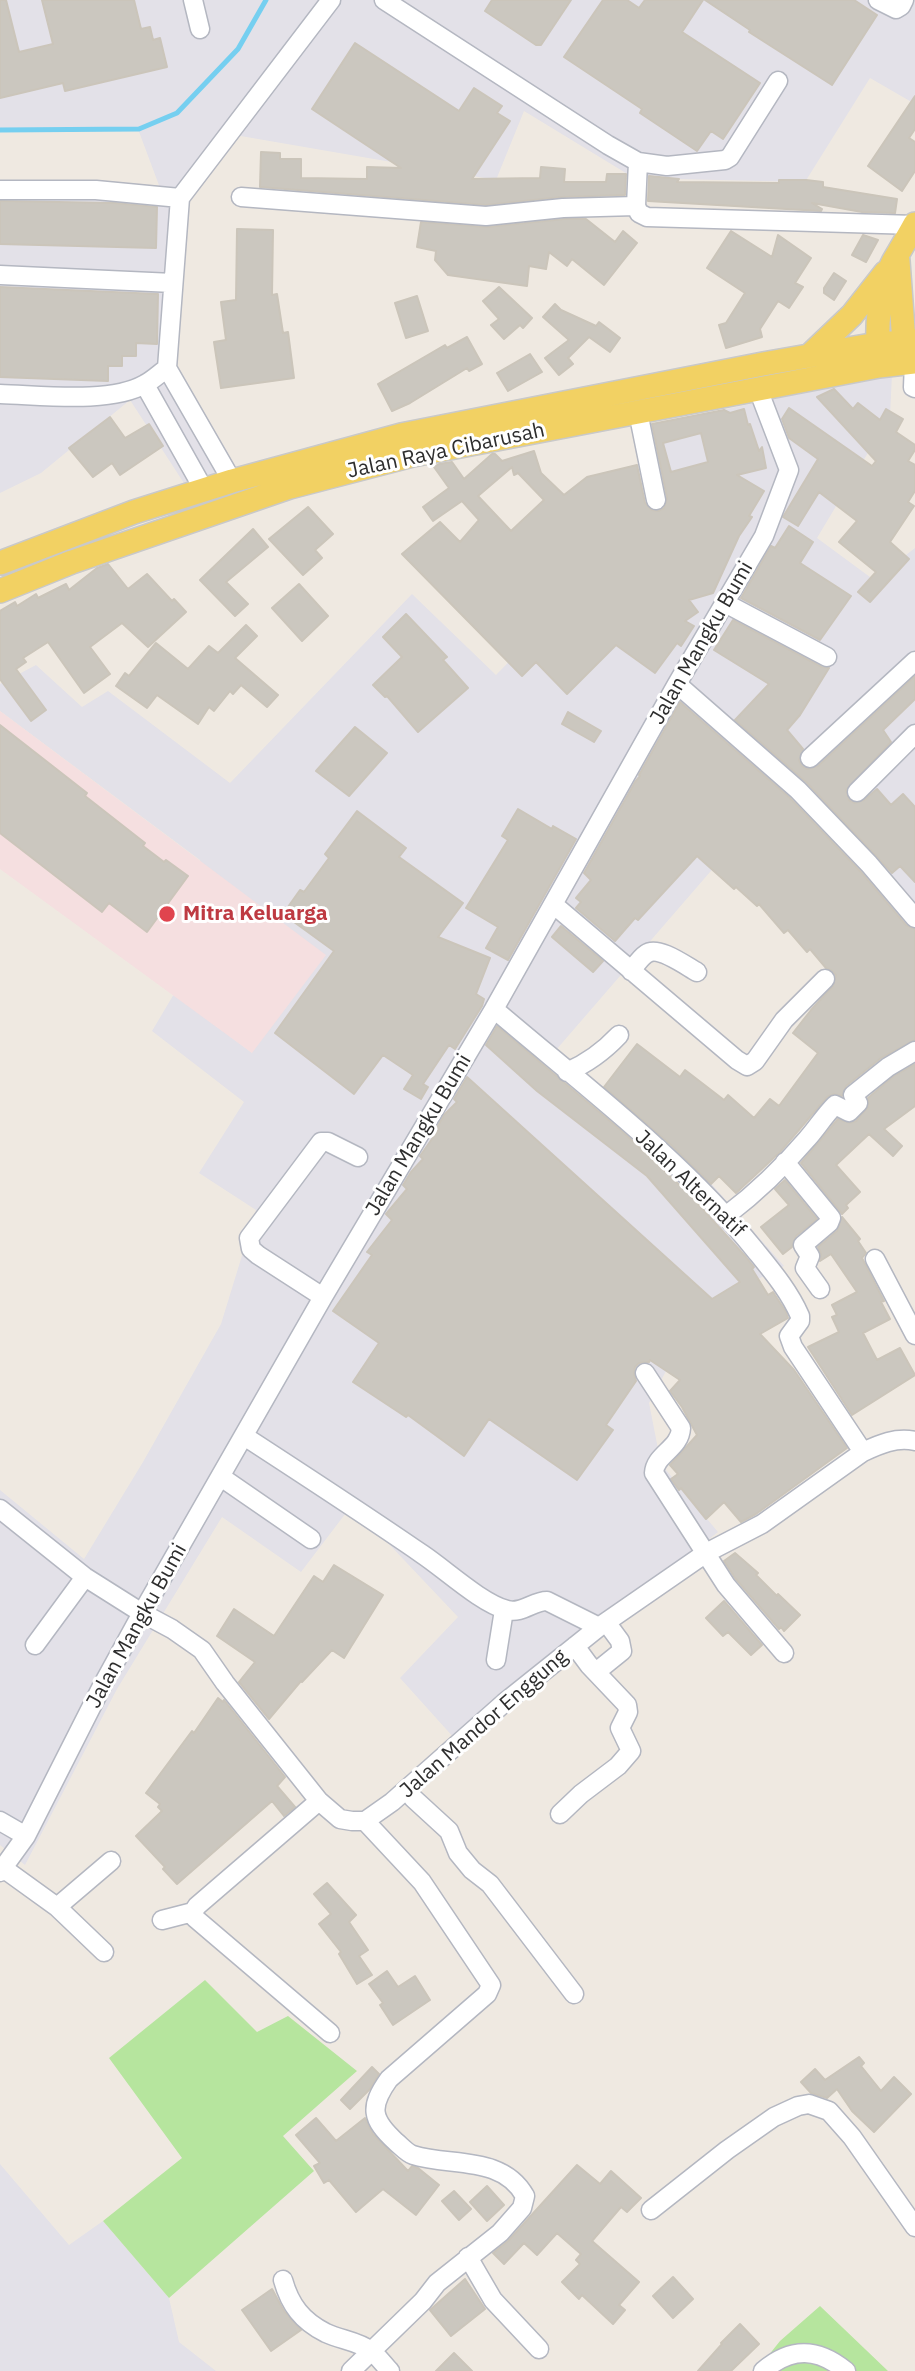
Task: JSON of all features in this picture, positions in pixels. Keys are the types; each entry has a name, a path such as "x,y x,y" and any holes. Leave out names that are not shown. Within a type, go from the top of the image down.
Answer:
{"main road":[{"path":"809,356 852,315 895,260 915,225"},
{"path":"895,260 911,354"},
{"path":"878,355 884,291 895,260"},
{"name":"Jalan Raya Cibarusah","path":"0,563 134,512 232,481 401,435 809,356 911,354"},
{"name":"Jalan Raya Cibarusah","path":"0,591 72,562 290,487 413,455 758,389 878,355"},
{"path":"64,540 72,562"}],"street":[{"path":"193,0 200,29"},
{"path":"232,481 167,368 180,198 331,0"},
{"path":"384,0 638,162 679,165 730,157 778,81"},
{"path":"878,0 889,8 896,9 904,0"},
{"path":"638,162 636,206 639,213 647,217 915,225"},
{"path":"0,190 96,190 180,198"},
{"path":"241,197 313,205 486,216 563,208 636,206"},
{"path":"0,275 173,283"},
{"path":"911,354 915,388"},
{"path":"0,394 100,396 145,385 167,368"},
{"path":"145,385 204,490"},
{"name":"Jalan Mangku Bumi","path":"2,1870 26,1836 142,1613 323,1297 494,1009 677,684 764,536 789,470 758,389"},
{"path":"638,412 656,500"},
{"path":"725,603 827,656"},
{"path":"810,758 915,661"},
{"path":"677,684 799,790 869,864 915,918"},
{"path":"856,792 915,734"},
{"path":"553,904 747,1066 755,1061 784,1020 825,979"},
{"path":"631,971 646,953 652,951 666,955 696,972"},
{"name":"Jalan Alternatif","path":"494,1009 659,1151 727,1215 782,1284 800,1317 789,1336 793,1347 863,1452"},
{"path":"567,1072 584,1065 603,1052 619,1035"},
{"path":"727,1215 810,1137 822,1117 835,1105 849,1112 858,1103 853,1095 888,1067 915,1051"},
{"path":"323,1297 258,1255 251,1249 250,1238 321,1142 328,1142 358,1157"},
{"path":"785,1162 831,1218 829,1223 803,1245 810,1256 805,1268 820,1289"},
{"path":"875,1259 915,1335"},
{"path":"645,1373 681,1428 674,1447 657,1461 654,1473 726,1585 784,1653"},
{"path":"244,1436 504,1610 524,1609 539,1601 547,1601 602,1625 623,1646 617,1655 596,1672"},
{"path":"863,1452 898,1439 915,1441"},
{"name":"Jalan Mandor Enggung","path":"365,1821 407,1789 504,1703 602,1625 706,1553 762,1524 863,1452"},
{"path":"221,1477 311,1539"},
{"path":"0,1509 85,1577 172,1629 208,1656 225,1683 319,1801 340,1819 365,1821 422,1882 491,1985 487,1994 389,2079 379,2094 375,2108 376,2121 411,2155 487,2167 504,2173 520,2187 525,2196 522,2208 500,2232 438,2283 351,2371"},
{"path":"35,1645 85,1577"},
{"path":"496,1660 504,1610"},
{"path":"560,1814 618,1766 631,1751 620,1728 628,1712 627,1706 575,1646"},
{"path":"407,1789 413,1798 449,1831 458,1853 472,1870 490,1884 574,1994"},
{"path":"162,1920 193,1912 200,1903 319,1801"},
{"path":"0,1821 26,1836"},
{"path":"57,1907 111,1861"},
{"path":"2,1870 57,1907 104,1952"},
{"path":"193,1912 195,1918 330,2033"},
{"path":"650,2210 774,2117 809,2104 829,2111 846,2129 915,2227"},
{"path":"468,2257 493,2300 539,2349"},
{"path":"283,2280 288,2300 303,2317 326,2332 372,2352 390,2371"},
{"path":"763,2371 770,2365 802,2351 829,2358 846,2371"}],"shaded area":[{"path":"0,0 915,0 915,104 870,78 805,182 634,178 524,111 496,180 229,134 180,199 167,368 232,481 191,494 130,400 41,473 0,493 0,189 163,196 138,129 0,130"},
{"path":"892,374 890,416 817,538 874,580 915,548 915,944 803,939 877,874 787,783 556,1050 692,1162 784,1266 732,1292 691,1324 649,1403 661,1464 718,1532 455,1739 400,1678 458,1617 352,1505 301,1572 222,1517 117,1689 25,1865 0,1845 0,1490 84,1559 143,1462 221,1324 256,1210 199,1173 244,1102 152,1031 174,994 252,1053 200,860 0,711 0,684 36,665 82,707 108,691 230,783 412,594 496,675 660,507 642,427"},
{"name":"Mitra Keluarga","path":"0,711 326,955 252,1053 0,869"},
{"path":"0,2164 69,2245 103,2221 169,2298 179,2342 216,2371 0,2371"}],"green space":[{"path":"205,1980 257,2032 288,2016 357,2071 283,2136 314,2171 169,2298 103,2221 182,2158 109,2058"},
{"path":"820,2306 888,2371 756,2371 780,2341"}],"building":[{"path":"0,0 6,0 19,52 53,44 42,0 134,0 141,29 150,27 153,40 160,38 167,67 65,91 63,83 0,98"},
{"path":"492,0 571,0 541,45 536,45 485,11"},
{"path":"603,0 627,0 639,8 645,0 703,0 682,32 760,83 723,139 711,131 697,151 640,113 642,109 564,57"},
{"path":"705,0 854,0 877,15 832,85 749,32 750,30"},
{"path":"355,43 459,111 474,88 502,106 497,113 510,121 472,179 540,178 541,167 565,169 564,182 606,182 607,174 626,174 625,195 562,197 486,205 260,187 261,152 280,153 280,159 301,159 301,178 367,179 367,167 401,168 312,109"},
{"path":"915,96 915,129 909,138 915,142 915,171 902,191 868,166"},
{"path":"649,176 679,179 677,182 779,183 779,180 806,180 823,182 823,187 897,199 895,213 862,212 812,203 822,209 821,211 648,201"},
{"path":"0,201 115,203 157,207 156,248 0,244"},
{"path":"586,219 615,242 623,231 637,243 604,285 572,259 567,266 549,252 546,269 529,266 527,286 448,275 435,260 436,251 417,247 421,222 487,227"},
{"path":"237,229 273,230 272,295 277,294 283,333 288,332 294,378 221,388 214,342 226,340 221,302 236,300"},
{"path":"731,231 772,257 778,235 811,258 795,283 803,287 789,308 778,301 760,329 762,337 726,348 719,325 726,323 745,293 707,268"},
{"path":"863,235 878,240 866,262 852,255"},
{"path":"834,273 846,281 834,300 824,293 824,288"},
{"path":"0,287 158,294 157,344 136,343 136,356 122,356 122,366 108,366 108,381 0,377"},
{"path":"499,287 532,318 523,328 520,325 504,339 491,325 499,319 483,301"},
{"path":"417,296 428,331 406,338 395,303"},
{"path":"555,304 561,310 596,326 599,322 620,338 610,352 589,337 568,358 573,364 559,375 545,358 569,340 543,317"},
{"path":"467,337 482,364 469,371 467,368 392,411 378,384 445,345 447,348"},
{"path":"530,354 542,372 508,391 497,373"},
{"path":"834,389 853,409 858,403 880,420 886,409 903,419 896,432 915,445 908,461 915,465 915,491 908,502 914,506 890,542 909,559 870,602 858,592 876,572 839,542 857,521 819,492 798,526 783,517 818,459 789,438 782,419 789,408 872,466 876,461 817,397"},
{"path":"744,409 759,451 762,447 766,468 737,475 764,491 749,516 752,517 739,536 713,593 689,600 698,612 685,621 694,626 681,646 677,643 655,673 616,645 567,694 536,662 522,676 402,554 440,522 460,542 479,520 462,501 433,521 423,507 449,488 434,467 439,464 452,462 464,479 492,454 502,461 534,451 541,473 564,495 587,477 637,465 645,503 652,510 658,511 664,508 667,498 652,424 724,410 730,413","holes":["701,433 708,462 671,472 663,443","512,467 514,475 518,473 544,500 511,531 478,496"]},
{"path":"110,417 125,438 149,424 163,446 120,475 112,463 93,477 69,448"},
{"path":"308,507 333,534 315,550 322,558 303,575 269,539"},
{"path":"789,526 813,542 800,563 851,596 820,640 741,598 771,546 775,548"},
{"path":"253,529 268,547 226,582 248,604 235,616 200,580"},
{"path":"108,564 128,589 147,574 186,612 148,647 122,623 90,647 110,674 84,693 48,642 23,658 26,662 16,669 46,710 31,721 0,679 0,611 15,602 17,606 36,594 38,598 66,584 69,590 97,568"},
{"path":"299,584 328,616 302,641 272,608"},
{"path":"406,614 447,657 443,660 468,688 418,732 387,696 373,685 402,657 383,637"},
{"path":"733,620 822,667 829,668 800,715 787,730 803,749 799,760 807,769 818,766 915,676 915,699 883,730 891,742 846,790 849,800 855,803 864,800 877,789 891,805 903,794 915,807 915,882 900,866 892,873 806,782 735,720 769,684 714,650"},
{"path":"246,625 257,636 235,658 278,695 267,707 241,685 233,694 230,691 214,711 209,707 198,724 157,695 147,708 116,686 125,673 129,676 156,643 188,669 209,646 218,653"},
{"path":"680,702 790,798 861,872 906,925 915,929 915,1040 881,1058 846,1086 842,1096 834,1094 827,1097 780,1152 736,1193 719,1176 711,1184 604,1087 637,1044 680,1077 685,1070 724,1100 728,1095 754,1118 770,1099 779,1106 818,1053 793,1033 833,986 836,975 826,968 810,949 807,952 788,930 784,933 759,904 757,906 736,887 734,889 697,856 615,941 576,908 581,902 576,898 591,880 584,873"},
{"path":"568,712 601,731 594,742 562,724"},
{"path":"0,725 87,793 85,796 145,843 143,846 188,876 147,932 109,903 102,912 0,833"},
{"path":"355,727 387,753 349,796 316,771"},
{"path":"518,809 552,829 553,826 576,839 508,960 486,948 498,927 466,908 508,840 502,836"},
{"path":"357,811 406,848 399,857 463,903 438,937 490,958 476,994 484,999 482,1006 455,1049 449,1045 423,1084 428,1087 421,1099 404,1089 413,1075 383,1055 354,1094 275,1033 334,951 283,914 300,890 304,892 329,858 325,854"},
{"path":"561,926 603,961 593,972 552,937"},
{"path":"497,1026 623,1132 688,1193 746,1257 768,1295 773,1292 786,1312 788,1318 760,1334 794,1370 847,1448 741,1522 724,1502 706,1519 671,1479 678,1474 670,1465 697,1435 670,1391 680,1380 650,1360 635,1367 636,1381 606,1425 613,1430 577,1480 489,1419 464,1456 408,1415 406,1417 353,1382 379,1343 333,1311 372,1255 367,1252 392,1220 386,1214 407,1189 403,1185 423,1159 420,1156 439,1129 437,1127 444,1115 457,1102 454,1099 467,1077 712,1299 740,1282 647,1176 537,1091 486,1045"},
{"path":"915,1064 915,1106 884,1129 902,1146 893,1156 869,1134 836,1165 860,1192 846,1205 848,1208 842,1214 801,1163 838,1119 850,1123 856,1121 868,1107 868,1098 894,1076"},
{"path":"785,1180 817,1219 796,1236 792,1247 783,1254 761,1227 789,1205 775,1189"},
{"path":"842,1217 860,1239 858,1241 866,1253 862,1258 890,1319 863,1333 877,1360 900,1348 915,1375 852,1415 808,1347 839,1332 832,1317 837,1315 832,1305 857,1292 831,1254 820,1261 818,1247 837,1231"},
{"path":"735,1553 758,1573 756,1575 777,1596 778,1594 800,1615 784,1631 781,1627 779,1629 735,1578 724,1561"},
{"path":"334,1565 383,1595 344,1658 332,1650 269,1719 239,1682 255,1662 217,1636 234,1609 274,1636 314,1576 323,1582"},
{"path":"724,1601 762,1645 751,1655 728,1632 723,1636 706,1618"},
{"path":"218,1698 223,1702 224,1700 285,1777 277,1786 295,1807 284,1816 272,1801 177,1884 136,1836 162,1811 158,1807 160,1804 146,1793"},
{"path":"327,1883 356,1915 349,1922 368,1950 359,1956 372,1975 357,1984 339,1954 341,1952 319,1924 331,1914 314,1894"},
{"path":"387,1971 398,1987 415,1976 430,2000 393,2025 380,2005 383,2003 369,1984"},
{"path":"859,2057 864,2063 861,2066 881,2091 894,2077 911,2094 874,2132 852,2111 837,2089 827,2098 811,2093 801,2082 815,2069 825,2080"},
{"path":"372,2067 379,2074 370,2089 350,2109 341,2100"},
{"path":"316,2118 336,2141 365,2118 373,2134 408,2171 412,2166 418,2168 439,2185 416,2215 383,2189 356,2212 329,2180 324,2183 314,2166 320,2163 296,2135"},
{"path":"577,2165 600,2184 611,2171 641,2198 627,2212 621,2207 592,2241 639,2282 619,2305 625,2310 613,2324 582,2295 579,2299 562,2282 580,2264 576,2260 581,2254 557,2233 537,2255 524,2243 504,2264 493,2253 508,2241"},
{"path":"487,2186 504,2205 487,2221 470,2202"},
{"path":"454,2191 471,2209 459,2220 442,2201"},
{"path":"673,2277 693,2299 673,2318 653,2296"},
{"path":"465,2279 485,2309 451,2336 430,2310"},
{"path":"272,2289 284,2311 301,2330 271,2351 242,2310"},
{"path":"740,2324 759,2344 731,2371 698,2371 721,2343"},
{"path":"454,2353 472,2371 436,2371"}],"waterway":[{"path":"0,130 139,129 177,113 238,49 266,0"}],"place":[{"name":"Mitra Keluarga","path":"167,914"}]}
